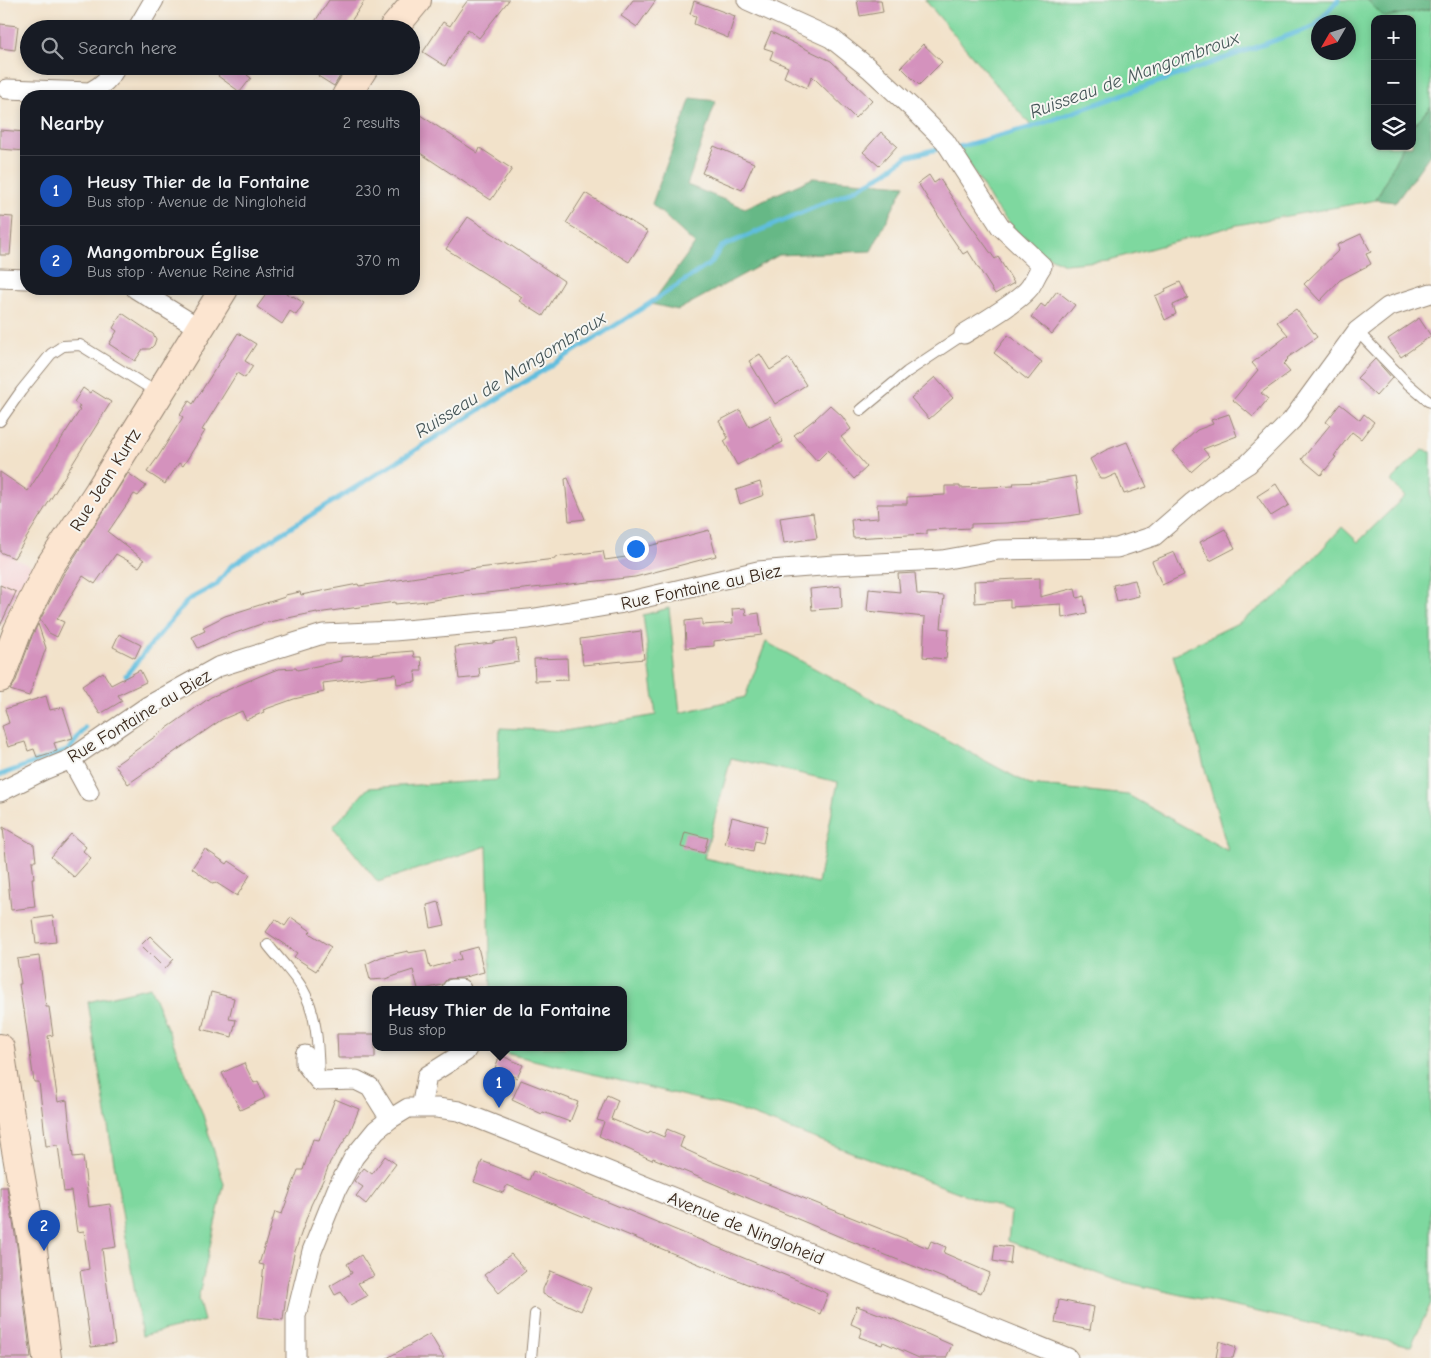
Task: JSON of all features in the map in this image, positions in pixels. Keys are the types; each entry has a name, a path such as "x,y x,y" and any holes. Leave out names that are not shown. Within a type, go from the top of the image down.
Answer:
{"main road":[{"path":"400,20 417,0"},
{"path":"350,90 359,75"},
{"name":"Rue Jean Kurtz","path":"0,678 18,630 49,568 220,295"},
{"path":"0,1048 31,1235 47,1358"}],"street":[{"path":"140,20 142,0"},
{"path":"142,20 154,0"},
{"path":"747,0 831,38 870,69 945,141 1000,226 1042,266 1030,288 1018,299 964,334"},
{"path":"94,90 102,86 112,75"},
{"path":"8,89 35,90"},
{"path":"0,278 20,278"},
{"name":"Rue Fontaine au Biez","path":"0,792 71,759 148,706 218,667 323,634 394,631 529,619 618,604 758,571 942,560 998,550 1118,548 1154,536 1215,485 1248,464 1292,420 1357,331 1388,306 1431,293"},
{"path":"146,295 199,328"},
{"path":"71,759 89,792"},
{"path":"421,1108 427,1076 466,1051"},
{"path":"305,1055 305,1063 319,1081 356,1080 370,1087 390,1119"},
{"name":"Avenue de Ningloheid","path":"296,1358 296,1316 312,1251 336,1189 354,1157 376,1130 408,1108 437,1108 467,1114 1068,1358"}],"lane":[{"path":"1357,331 1407,383 1431,402"},
{"path":"861,410 907,372 964,334"},
{"path":"0,421 51,354 63,346 80,345 159,394"},
{"path":"268,945 302,987 310,1005 318,1040 319,1081"},
{"path":"531,1358 535,1314"}],"shaded area":[{"path":"0,552 31,566 0,626"}],"green space":[{"path":"925,0 1367,0 1382,15 1371,15 1371,150 1401,150 1376,200 1237,225 1109,260 1065,264 1030,248 994,205 959,147 1032,127"},
{"path":"1367,0 1431,0 1431,9 1396,15 1382,15"},
{"path":"1431,9 1431,106 1416,123 1416,15 1396,15"},
{"path":"691,98 716,101 687,185 745,208 813,178 905,185 871,251 779,255 678,310 651,304 695,244 652,204"},
{"path":"1431,106 1431,153 1396,202 1376,200 1401,150 1416,150 1416,123"},
{"path":"1422,450 1431,452 1431,1303 1411,1346 1119,1281 1008,1241 1011,1212 731,1107 496,1051 627,1051 627,986 491,986 487,846 378,882 333,827 368,788 498,780 500,728 565,731 656,715 643,615 669,608 680,713 745,697 766,642 1030,785 1128,795 1228,851 1173,655 1242,621 1285,590 1342,527 1358,542 1405,496 1391,481","holes":["731,758 838,782 818,883 704,858"]},
{"path":"150,987 202,1112 224,1184 198,1299 204,1321 142,1336 88,1002"}],"building":[{"path":"329,0 365,0 352,20 316,20"},
{"path":"468,0 509,0 479,38 468,29 445,66 423,52 443,22 450,26"},
{"path":"633,0 656,0 637,27 621,16"},
{"path":"857,0 881,0 883,12 860,16"},
{"path":"694,1 735,16 728,38 694,24 696,16 690,14"},
{"path":"0,24 18,26 15,50 0,48"},
{"path":"771,32 831,61 872,100 855,118 812,76 807,88 784,77 788,67 770,59 773,51 764,48"},
{"path":"923,44 942,62 919,85 901,67"},
{"path":"247,75 251,78 242,90 237,90 218,76"},
{"path":"318,75 341,75 334,86"},
{"path":"420,115 478,153 480,148 512,169 491,200 420,153"},
{"path":"0,130 20,132 20,151 0,149"},
{"path":"881,132 897,146 879,166 863,152"},
{"path":"714,146 754,163 742,190 702,173"},
{"path":"929,175 934,183 940,179 995,259 998,257 1014,283 995,294 968,251 963,254 918,183"},
{"path":"585,193 648,232 629,262 566,223"},
{"path":"0,216 13,217 10,255 0,255"},
{"path":"468,217 564,281 543,316 519,301 522,297 446,249"},
{"path":"1361,234 1371,252 1366,254 1371,264 1340,280 1320,301 1304,284 1339,250 1337,245"},
{"path":"1180,282 1188,298 1173,305 1176,314 1165,320 1155,296"},
{"path":"1057,291 1075,305 1052,334 1031,317 1041,304 1045,307"},
{"path":"266,295 289,295 304,303 296,315 290,311 282,324 257,307"},
{"path":"1296,309 1317,337 1287,358 1283,364 1290,372 1261,393 1268,399 1253,417 1233,400 1258,370 1252,363 1288,335 1277,322"},
{"path":"122,313 153,334 156,339 154,345 150,349 143,349 135,361 109,344 117,331 113,328"},
{"path":"1419,318 1431,336 1401,357 1388,339"},
{"path":"238,333 256,344 245,361 253,366 245,378 237,373 202,430 205,431 183,466 179,463 165,484 147,472 183,417 180,415 189,401 193,404"},
{"path":"1008,335 1042,362 1028,380 994,353"},
{"path":"760,354 770,370 789,358 806,385 775,404 749,361"},
{"path":"1375,359 1392,378 1376,396 1357,378"},
{"path":"935,377 953,398 929,419 911,398"},
{"path":"83,388 90,393 92,390 111,402 14,558 0,552 0,472 28,491 80,410 78,409 80,406 74,402"},
{"path":"1340,404 1360,420 1364,414 1374,422 1361,439 1352,432 1334,456 1336,457 1321,475 1302,459 1330,425 1326,422"},
{"path":"830,405 842,416 851,429 841,437 867,467 854,479 828,450 817,461 794,435"},
{"path":"740,410 749,427 770,416 783,442 737,465 724,441 728,438 719,421"},
{"path":"1229,414 1237,436 1203,449 1209,456 1191,472 1173,452 1197,430 1213,424 1211,420"},
{"path":"1127,442 1147,487 1124,494 1116,474 1100,479 1090,459"},
{"path":"128,473 146,486 138,496 134,494 108,532 144,560 139,567 116,554 95,584 83,576 57,619 64,622 57,637 49,633 40,620 63,575"},
{"path":"1075,476 1081,514 1043,520 971,524 971,528 927,530 927,534 853,538 851,520 878,518 877,504 907,504 907,497 945,495 945,486 960,486 960,488 1014,486 1013,483 1041,482"},
{"path":"568,478 585,519 569,521 565,479"},
{"path":"760,482 764,495 740,504 736,490"},
{"path":"1276,484 1289,505 1271,516 1257,496"},
{"path":"813,513 817,538 784,543 780,518"},
{"path":"1225,529 1235,548 1210,561 1200,542"},
{"path":"709,530 716,556 635,577 317,612 264,623 222,637 198,648 192,637 205,631 203,627 225,616 285,597 285,595 300,592 301,595 358,584 359,586 603,551 605,560 640,555 638,549"},
{"path":"1174,552 1184,575 1162,585 1152,561"},
{"path":"915,573 917,594 944,596 941,628 949,629 946,659 923,657 925,617 867,611 869,589 900,592 898,574"},
{"path":"1040,578 1040,597 1075,588 1077,598 1084,596 1087,613 1062,618 1061,604 1010,607 1010,600 975,603 974,581"},
{"path":"1135,580 1139,596 1117,601 1113,585"},
{"path":"0,585 16,592 0,626"},
{"path":"841,586 842,608 812,610 810,589"},
{"path":"745,608 746,615 759,613 762,635 714,641 714,646 686,648 685,621 702,619 702,625 733,623 732,609"},
{"path":"38,624 46,648 29,696 10,690 15,683"},
{"path":"641,631 644,659 583,665 580,639"},
{"path":"119,634 141,645 135,658 113,647"},
{"path":"516,639 519,662 479,668 480,677 459,679 455,647"},
{"path":"413,651 414,657 421,657 422,671 415,671 416,682 397,684 396,674 323,683 324,692 294,699 263,710 264,712 246,720 242,711 221,720 128,784 115,765 211,697 278,669 296,668 297,670 341,661 341,657"},
{"path":"567,658 568,680 535,681 534,659"},
{"path":"140,670 146,682 118,695 122,701 100,714 82,686 103,672 111,685"},
{"path":"46,696 50,710 63,707 73,738 54,743 57,751 37,757 34,749 28,751 25,742 8,747 2,726 9,723 5,709"},
{"path":"732,817 767,826 763,843 755,841 753,851 725,844"},
{"path":"3,827 34,845 36,861 32,861 34,878 32,878 35,907 11,910"},
{"path":"685,832 708,838 704,853 681,847"},
{"path":"71,834 86,847 83,851 91,858 74,877 51,857"},
{"path":"205,849 227,864 229,861 250,875 237,896 215,882 214,884 192,868"},
{"path":"439,902 445,925 431,928 427,905"},
{"path":"53,916 56,942 36,944 33,919"},
{"path":"291,917 311,931 309,933 331,947 316,971 294,957 297,953 266,932 275,919 285,926"},
{"path":"150,936 174,959 165,969 141,945"},
{"path":"478,947 484,972 461,978 447,979 442,985 438,986 417,986 413,970 385,979 370,980 366,964 381,957 408,951 408,953 426,950 430,968 461,959 459,952"},
{"path":"39,956 46,1007 49,1007 53,1035 48,1036 58,1102 67,1100 73,1157 83,1156 89,1207 110,1204 116,1247 102,1249 115,1344 91,1347 80,1271 89,1269 84,1231 77,1232 71,1191 64,1192 58,1145 46,1146 39,1082 34,1082 17,959"},
{"path":"211,992 234,998 229,1019 236,1020 232,1037 202,1029"},
{"path":"337,1034 372,1034 372,1051 375,1051 375,1058 338,1058"},
{"path":"500,1055 523,1065 517,1078 495,1068"},
{"path":"244,1063 254,1083 258,1081 265,1098 240,1110 222,1073"},
{"path":"521,1080 578,1102 570,1122 543,1112 542,1114 512,1100"},
{"path":"607,1095 618,1100 611,1119 648,1134 650,1131 664,1137 667,1129 684,1136 680,1147 706,1159 928,1248 931,1241 946,1247 944,1253 990,1273 981,1293 838,1236 653,1158 652,1160 599,1136 604,1122 597,1120"},
{"path":"335,1099 359,1109 349,1134 330,1162 311,1205 294,1254 287,1286 283,1320 258,1317 264,1265 259,1264 275,1212 282,1214 298,1170 303,1170 313,1139 319,1140"},
{"path":"385,1156 396,1164 366,1204 356,1196 363,1187 354,1181 364,1168 372,1174"},
{"path":"482,1161 529,1180 533,1171 809,1285 828,1294 820,1314 507,1185 503,1193 474,1182"},
{"path":"0,1187 7,1187 17,1246 31,1358 0,1358"},
{"path":"995,1245 1012,1247 1010,1264 993,1261"},
{"path":"511,1254 526,1271 499,1293 484,1275"},
{"path":"361,1255 374,1276 358,1283 367,1296 350,1305 341,1292 335,1295 330,1286 352,1273 347,1264"},
{"path":"551,1271 591,1288 581,1311 543,1294 543,1289"},
{"path":"1059,1300 1094,1307 1090,1330 1055,1323"},
{"path":"857,1306 893,1319 952,1345 946,1358 919,1358 883,1342 882,1345 859,1337 862,1329 851,1324"},
{"path":"430,1334 444,1358 387,1358"},
{"path":"1219,1341 1236,1347 1233,1358 1216,1358"}],"waterway":[{"name":"Ruisseau de Mangombroux","path":"959,147 1032,127 1315,26 1338,0"},
{"name":"Ruisseau de Mangombroux","path":"126,675 188,600 216,585 231,566 635,313 711,263 721,247 848,193 885,173 906,157 941,148"},
{"name":"Ruisseau de Mangombroux","path":"0,775 69,750 85,728"}],"place":[{"name":"Heusy Thier de la Fontaine","path":"499,1108"},
{"name":"Mangombroux Église","path":"44,1251"}]}
